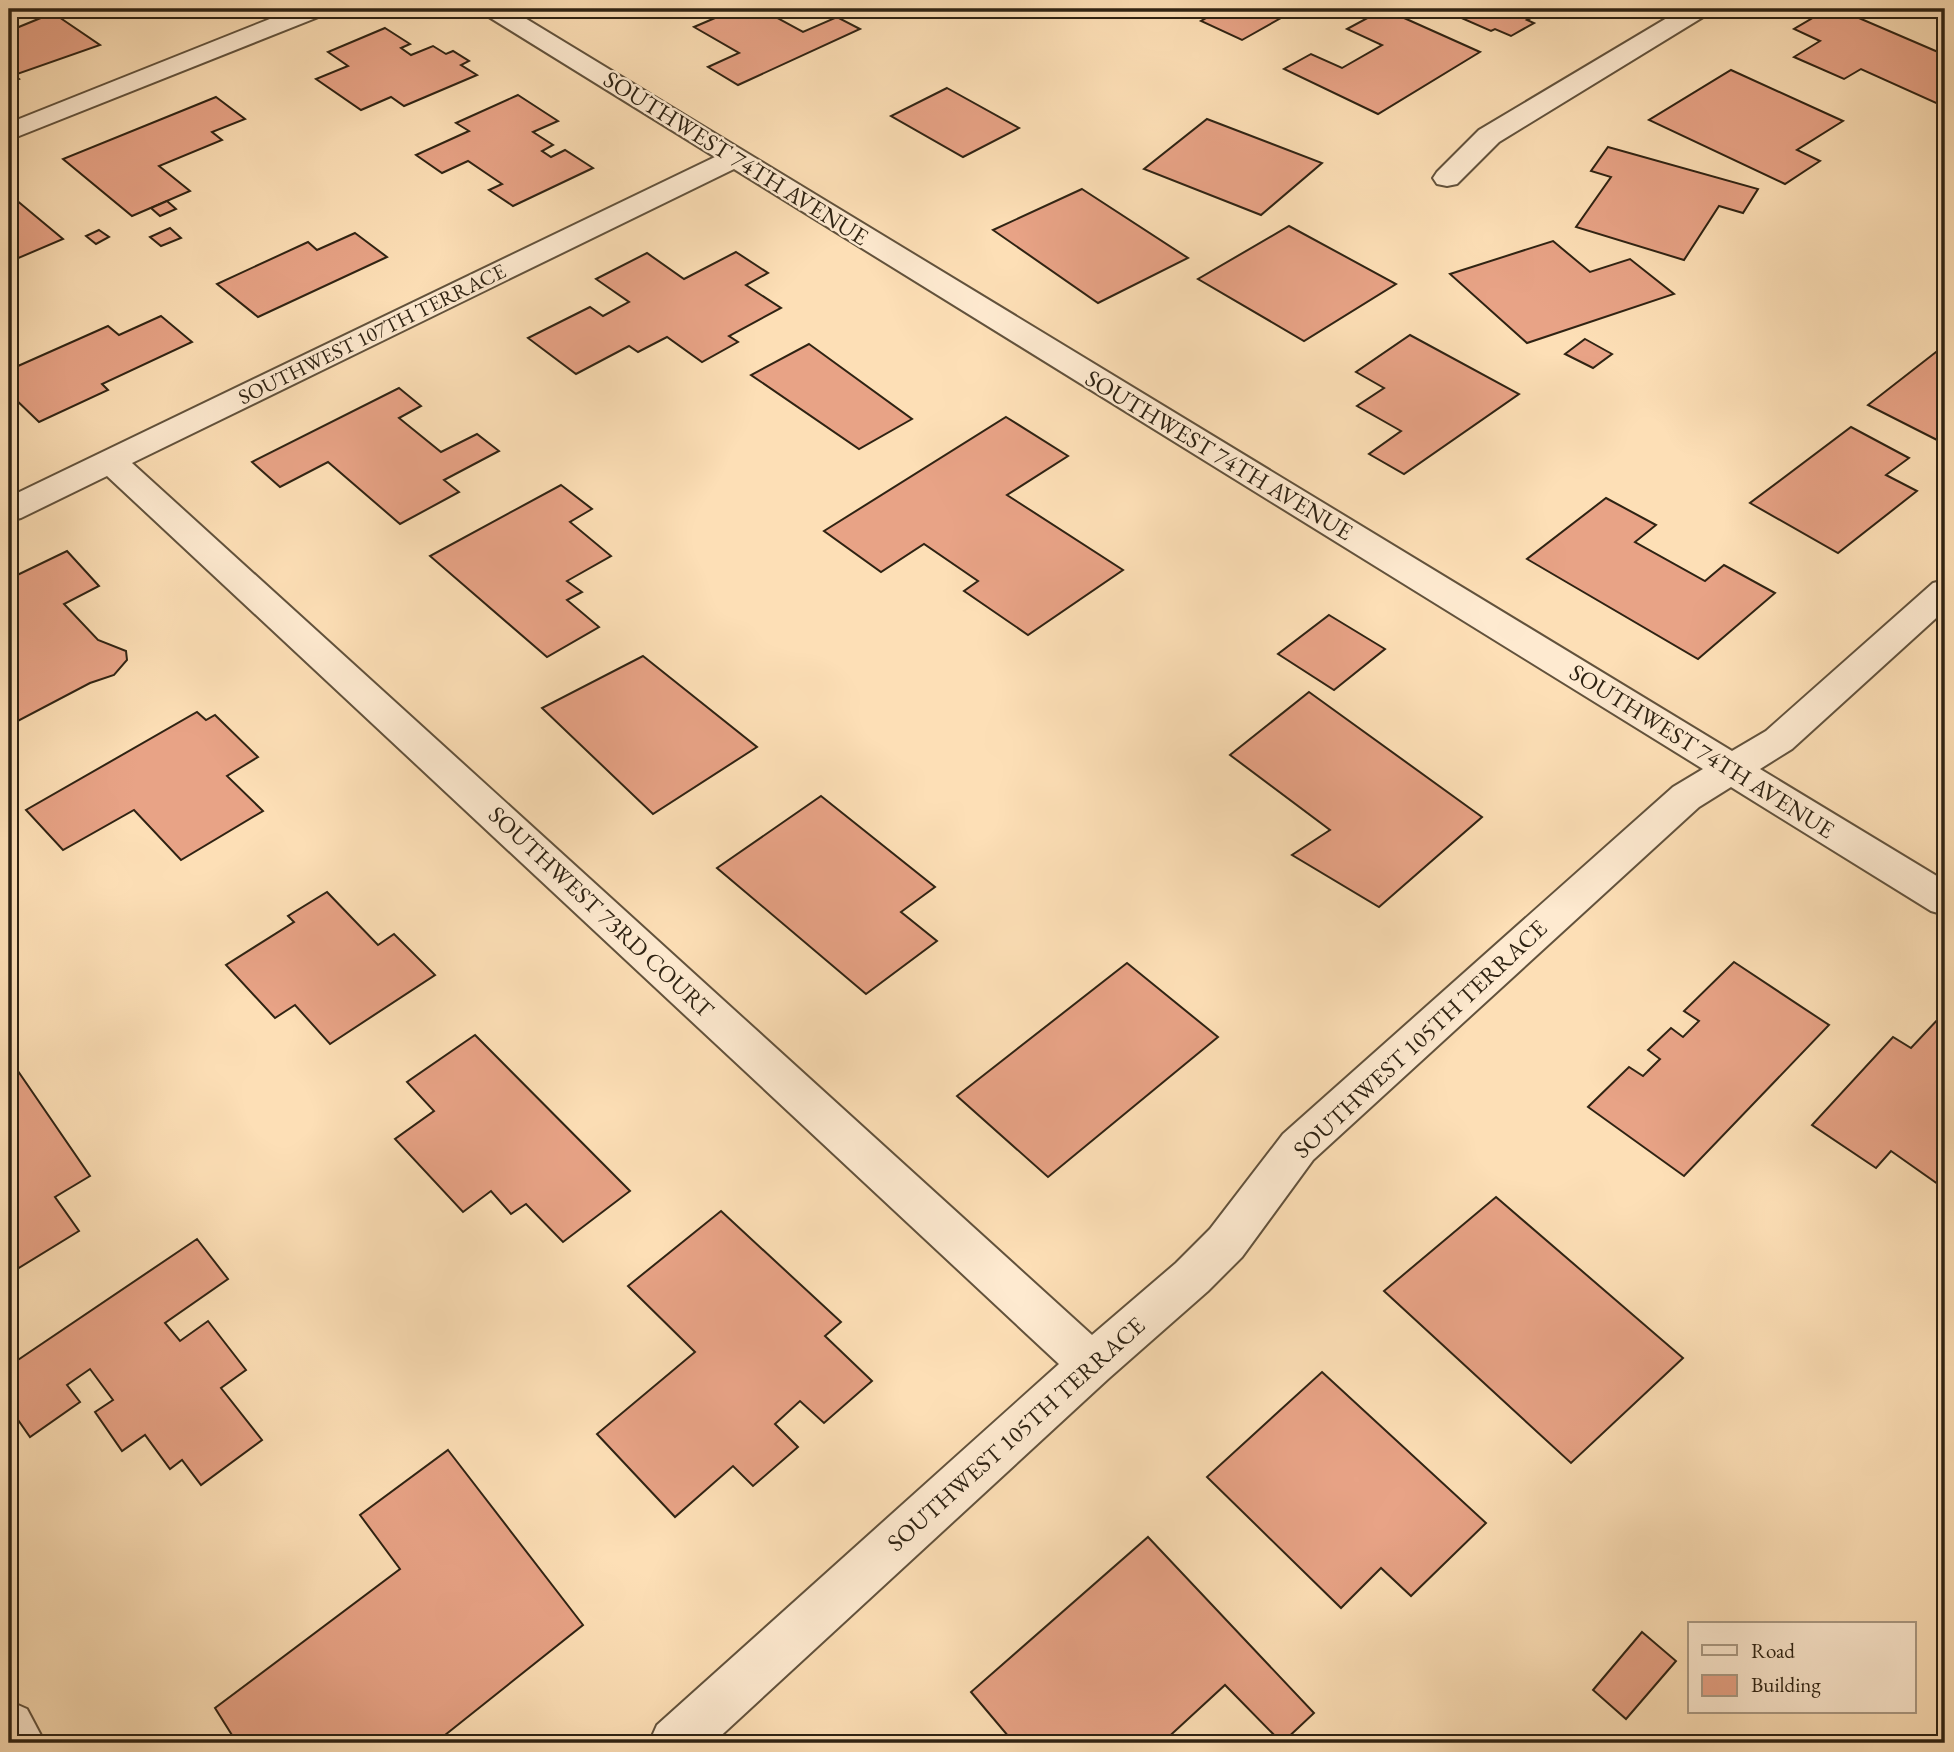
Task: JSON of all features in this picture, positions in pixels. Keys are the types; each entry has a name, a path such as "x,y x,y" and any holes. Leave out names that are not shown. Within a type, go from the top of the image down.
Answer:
{"street":[{"path":"9,132 317,9"},
{"name":"SOUTHWEST 74TH AVENUE","path":"493,9 1945,900"},
{"path":"1447,178 1489,136 1699,9"},
{"name":"SOUTHWEST 107TH TERRACE","path":"9,510 735,158"},
{"name":"SOUTHWEST 73RD COURT","path":"110,461 1092,1364"},
{"name":"SOUTHWEST 105TH TERRACE","path":"675,1743 1092,1364 1192,1277 1226,1243 1298,1147 1686,797 1779,740 1945,591"},
{"path":"9,1727 19,1743"}],"building":[{"path":"736,9 761,9 803,32 837,17 860,29 738,85 708,67 739,53 694,27"},
{"path":"1214,9 1297,9 1242,40 1201,21 1219,11"},
{"path":"1384,9 1480,52 1378,114 1284,69 1311,54 1342,68 1382,45 1347,29"},
{"path":"1441,9 1538,9 1530,13 1535,16 1527,20 1534,23 1511,36 1495,29 1491,31"},
{"path":"1828,9 1838,9 1945,55 1945,107 1861,69 1844,79 1794,57 1820,41 1794,29"},
{"path":"53,13 100,45 14,75 19,79 9,83 9,31"},
{"path":"385,28 410,44 401,48 411,55 433,46 446,54 453,51 469,61 461,65 477,75 404,106 391,97 361,110 316,79 348,66 328,52"},
{"path":"1731,70 1843,121 1797,150 1820,161 1785,184 1649,120"},
{"path":"947,88 1019,128 963,157 891,116"},
{"path":"518,95 558,121 533,132 553,145 542,151 551,157 565,150 593,168 513,206 489,190 502,184 468,161 442,173 416,155 469,131 456,123"},
{"path":"216,97 245,119 212,132 222,140 159,166 190,191 132,216 63,159"},
{"path":"1207,119 1322,163 1261,215 1144,169"},
{"path":"1608,147 1758,189 1743,213 1719,206 1684,260 1576,227 1611,177 1591,171"},
{"path":"1082,189 1188,258 1098,303 993,230"},
{"path":"9,194 63,239 9,262"},
{"path":"167,201 176,209 160,216 151,208"},
{"path":"1289,226 1396,284 1304,341 1198,279"},
{"path":"170,228 181,238 161,246 150,237"},
{"path":"99,230 109,237 96,244 86,236"},
{"path":"355,233 387,257 258,317 217,284 308,242 317,250"},
{"path":"1553,241 1590,272 1630,259 1674,294 1527,343 1450,274"},
{"path":"736,252 768,273 746,285 781,308 729,336 738,342 702,362 667,337 638,352 629,346 576,374 528,338 590,307 603,316 629,302 596,279 647,253 684,279"},
{"path":"161,316 192,342 102,384 108,390 39,422 9,393 9,370 108,326 119,335"},
{"path":"1410,335 1519,394 1404,474 1369,454 1401,431 1357,406 1384,388 1356,372"},
{"path":"1585,339 1612,354 1593,368 1565,354"},
{"path":"809,344 912,419 859,449 751,375"},
{"path":"1945,345 1945,444 1868,405"},
{"path":"399,388 421,406 399,418 441,452 477,434 499,451 444,480 459,492 400,524 328,462 280,487 252,462"},
{"path":"1006,417 1068,456 1007,495 1123,570 1028,635 964,591 978,581 924,544 881,572 824,531"},
{"path":"1851,427 1909,458 1886,475 1917,491 1838,553 1750,503"},
{"path":"561,485 592,509 570,522 611,556 567,581 582,592 567,600 599,627 547,657 430,556"},
{"path":"1606,498 1656,525 1635,542 1705,581 1724,565 1775,593 1698,659 1527,559"},
{"path":"67,551 99,586 64,604 98,640 126,651 127,660 114,675 90,683 14,723 9,717 9,579"},
{"path":"1329,615 1385,649 1334,690 1278,654"},
{"path":"643,656 757,747 653,814 542,708"},
{"path":"1309,692 1482,817 1379,907 1292,855 1330,830 1230,755"},
{"path":"197,712 206,720 215,715 258,757 227,776 263,811 181,860 134,810 63,850 26,810"},
{"path":"821,796 935,887 901,912 937,941 866,994 717,868"},
{"path":"327,892 378,945 394,934 435,975 330,1044 295,1005 275,1018 226,965 294,922 288,916"},
{"path":"1734,962 1829,1025 1684,1176 1588,1107 1629,1067 1643,1076 1660,1059 1648,1050 1671,1028 1683,1037 1699,1021 1684,1011"},
{"path":"1127,963 1218,1037 1048,1177 957,1096"},
{"path":"1940,1017 1945,1020 1945,1189 1891,1151 1876,1168 1812,1125 1893,1037 1911,1048"},
{"path":"475,1035 630,1191 563,1242 526,1204 511,1214 491,1191 463,1212 395,1139 434,1111 407,1082"},
{"path":"9,1058 90,1176 55,1197 79,1231 9,1274"},
{"path":"1496,1197 1683,1358 1571,1463 1384,1291"},
{"path":"721,1211 841,1322 825,1336 872,1381 824,1423 800,1401 775,1424 798,1447 753,1486 733,1466 675,1517 597,1434 695,1352 628,1286"},
{"path":"197,1239 228,1279 165,1323 180,1341 208,1321 246,1370 221,1388 262,1440 201,1485 182,1460 170,1469 145,1435 122,1451 95,1412 113,1400 90,1369 67,1385 80,1402 30,1437 9,1407 9,1366"},
{"path":"1322,1372 1486,1523 1411,1596 1381,1568 1341,1608 1207,1477"},
{"path":"448,1450 583,1625 435,1743 237,1743 215,1708 400,1569 360,1515"},
{"path":"1148,1537 1314,1713 1282,1743 1225,1685 1162,1743 1014,1743 971,1692"},
{"path":"1642,1632 1676,1661 1626,1719 1593,1690"}]}
